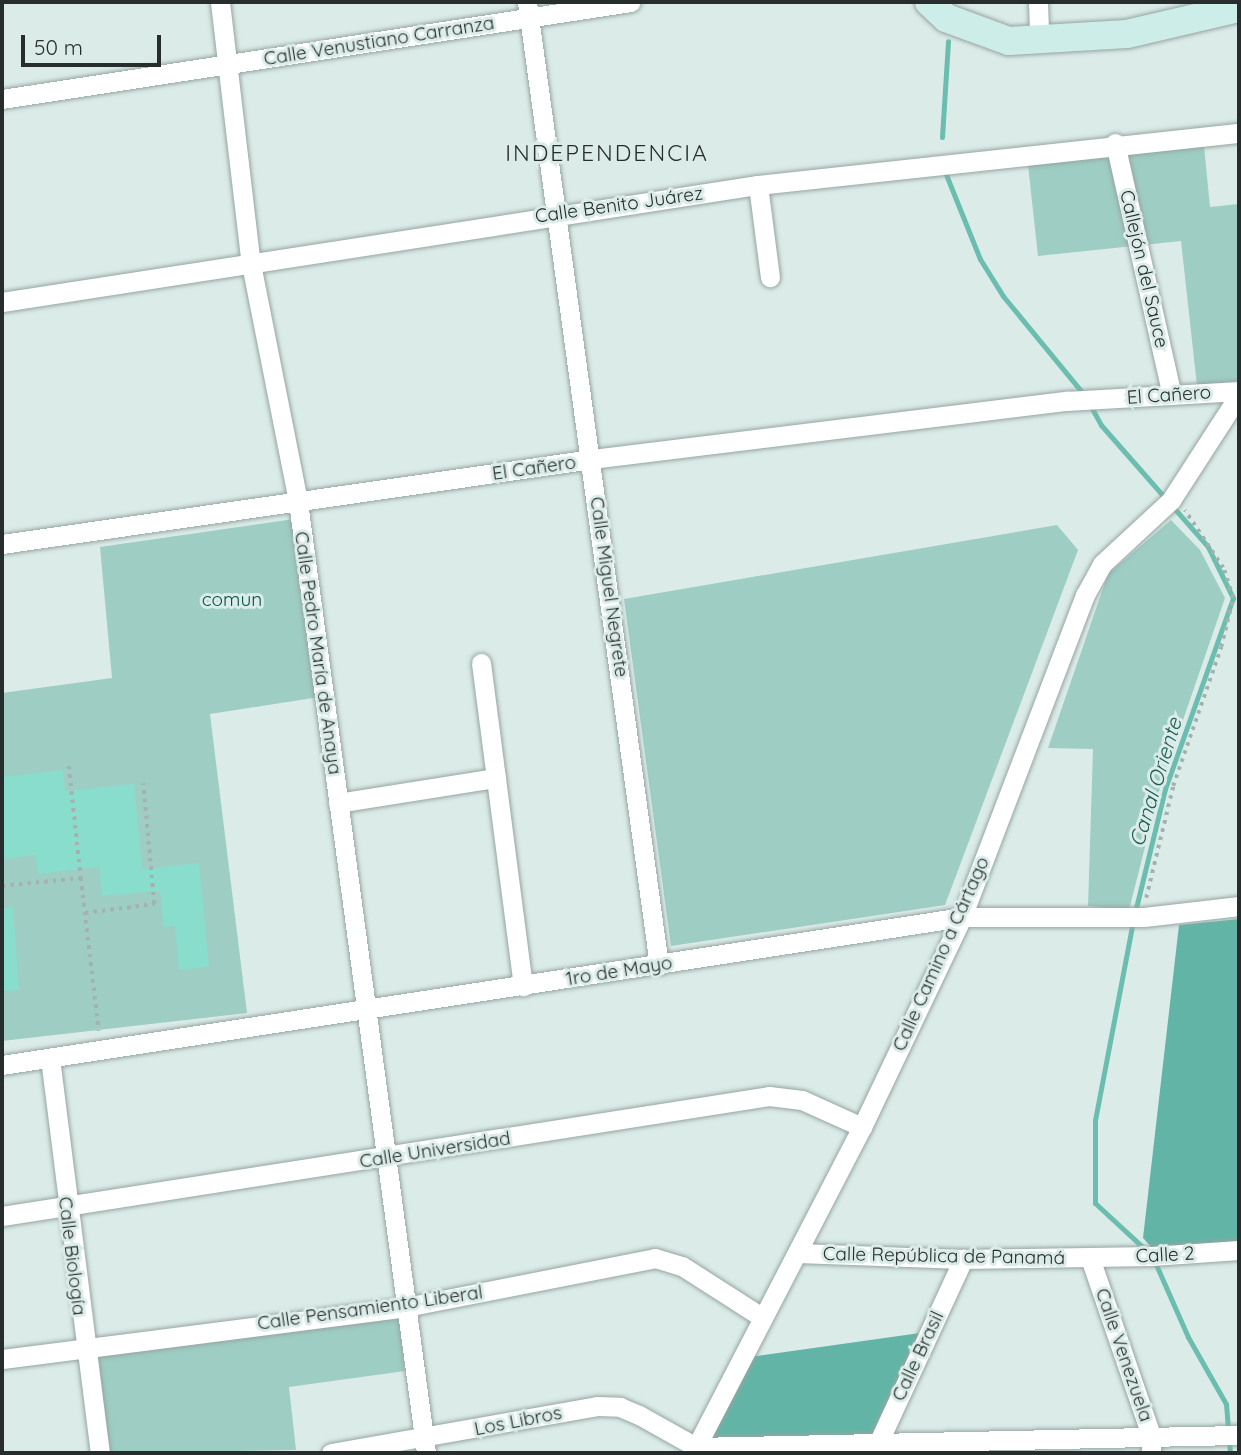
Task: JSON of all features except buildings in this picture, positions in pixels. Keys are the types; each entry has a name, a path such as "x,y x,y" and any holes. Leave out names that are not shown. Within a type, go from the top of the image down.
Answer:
{"main road":[{"path":"929,2 946,18 1009,41 1127,34 1239,8"}],"street":[{"name":"Calle Pedro María de Anaya","path":"220,2 230,64 251,264 298,502 425,1446"},
{"name":"Calle Venustiano Carranza","path":"2,99 230,64 528,10 631,2"},
{"path":"1038,2 1039,39"},
{"name":"Calle Miguel Negrete","path":"528,10 592,459 659,965"},
{"name":"Calle Benito Juárez","path":"2,302 557,213 758,185 1115,143 1239,133"},
{"name":"Callejón del Sauce","path":"1115,143 1172,395"},
{"path":"758,185 770,276"},
{"name":"El Cañero","path":"2,544 592,459 1068,401 1239,393"},
{"name":"Calle Camino a Cártago","path":"694,1450 862,1127 962,917 1084,595 1102,564 1172,498 1239,393"},
{"path":"481,663 523,986"},
{"path":"338,803 496,778"},
{"name":"1ro de Mayo","path":"2,1065 367,1011 962,917 1144,917 1239,906"},
{"name":"Calle Biología","path":"50,1058 66,1207 100,1453"},
{"name":"Calle Universidad","path":"2,1216 769,1096 802,1100 862,1127"},
{"name":"Calle 2","path":"1090,1258 1239,1250"},
{"name":"Calle República de Panamá","path":"797,1253 963,1259 1090,1258"},
{"name":"Calle Pensamiento Liberal","path":"2,1359 406,1307 656,1258 682,1266 763,1318"},
{"name":"Calle Venezuela","path":"1090,1258 1151,1444"},
{"name":"Calle Brasil","path":"876,1448 963,1259"},
{"name":"Los Libros","path":"331,1453 425,1446 597,1406 620,1407 639,1415 694,1450"},
{"path":"694,1450 1151,1444 1239,1435"}],"path":[{"path":"1144,917 1173,786 1221,647 1233,598 1210,545 1172,498"},
{"path":"69,766 101,1051"},
{"path":"85,913 154,904 143,784"},
{"path":"2,886 81,878"}],"green space":[{"path":"1204,146 1210,207 1239,204 1239,381 1197,386 1181,241 1038,256 1028,165"},
{"name":"comun","path":"294,519 319,697 210,714 247,1013 2,1041 2,693 112,678 100,547"},
{"path":"1171,520 1200,550 1225,598 1161,784 1129,910 1088,906 1093,749 1048,748 1108,574"},
{"path":"1057,525 1078,550 945,905 671,946 624,599"},
{"path":"1239,919 1239,1258 1168,1265 1143,1238 1179,925"},
{"path":"399,1317 405,1371 289,1387 296,1450 111,1453 91,1354"},
{"path":"920,1333 874,1437 706,1441 750,1357"}],"waterway":[{"name":"Canal Oriente","path":"942,137 948,41"},
{"name":"Canal Oriente","path":"945,172 980,259 1003,296 1085,396"},
{"name":"Canal Oriente","path":"1090,405 1101,425 1208,547 1233,598 1165,789 1135,912"},
{"name":"Canal Oriente","path":"1133,921 1095,1120 1095,1203 1146,1250"},
{"name":"Canal Oriente","path":"1154,1260 1188,1337 1226,1404 1230,1453"}],"district":[{"name":"INDEPENDENCIA","path":"607,153"}]}
